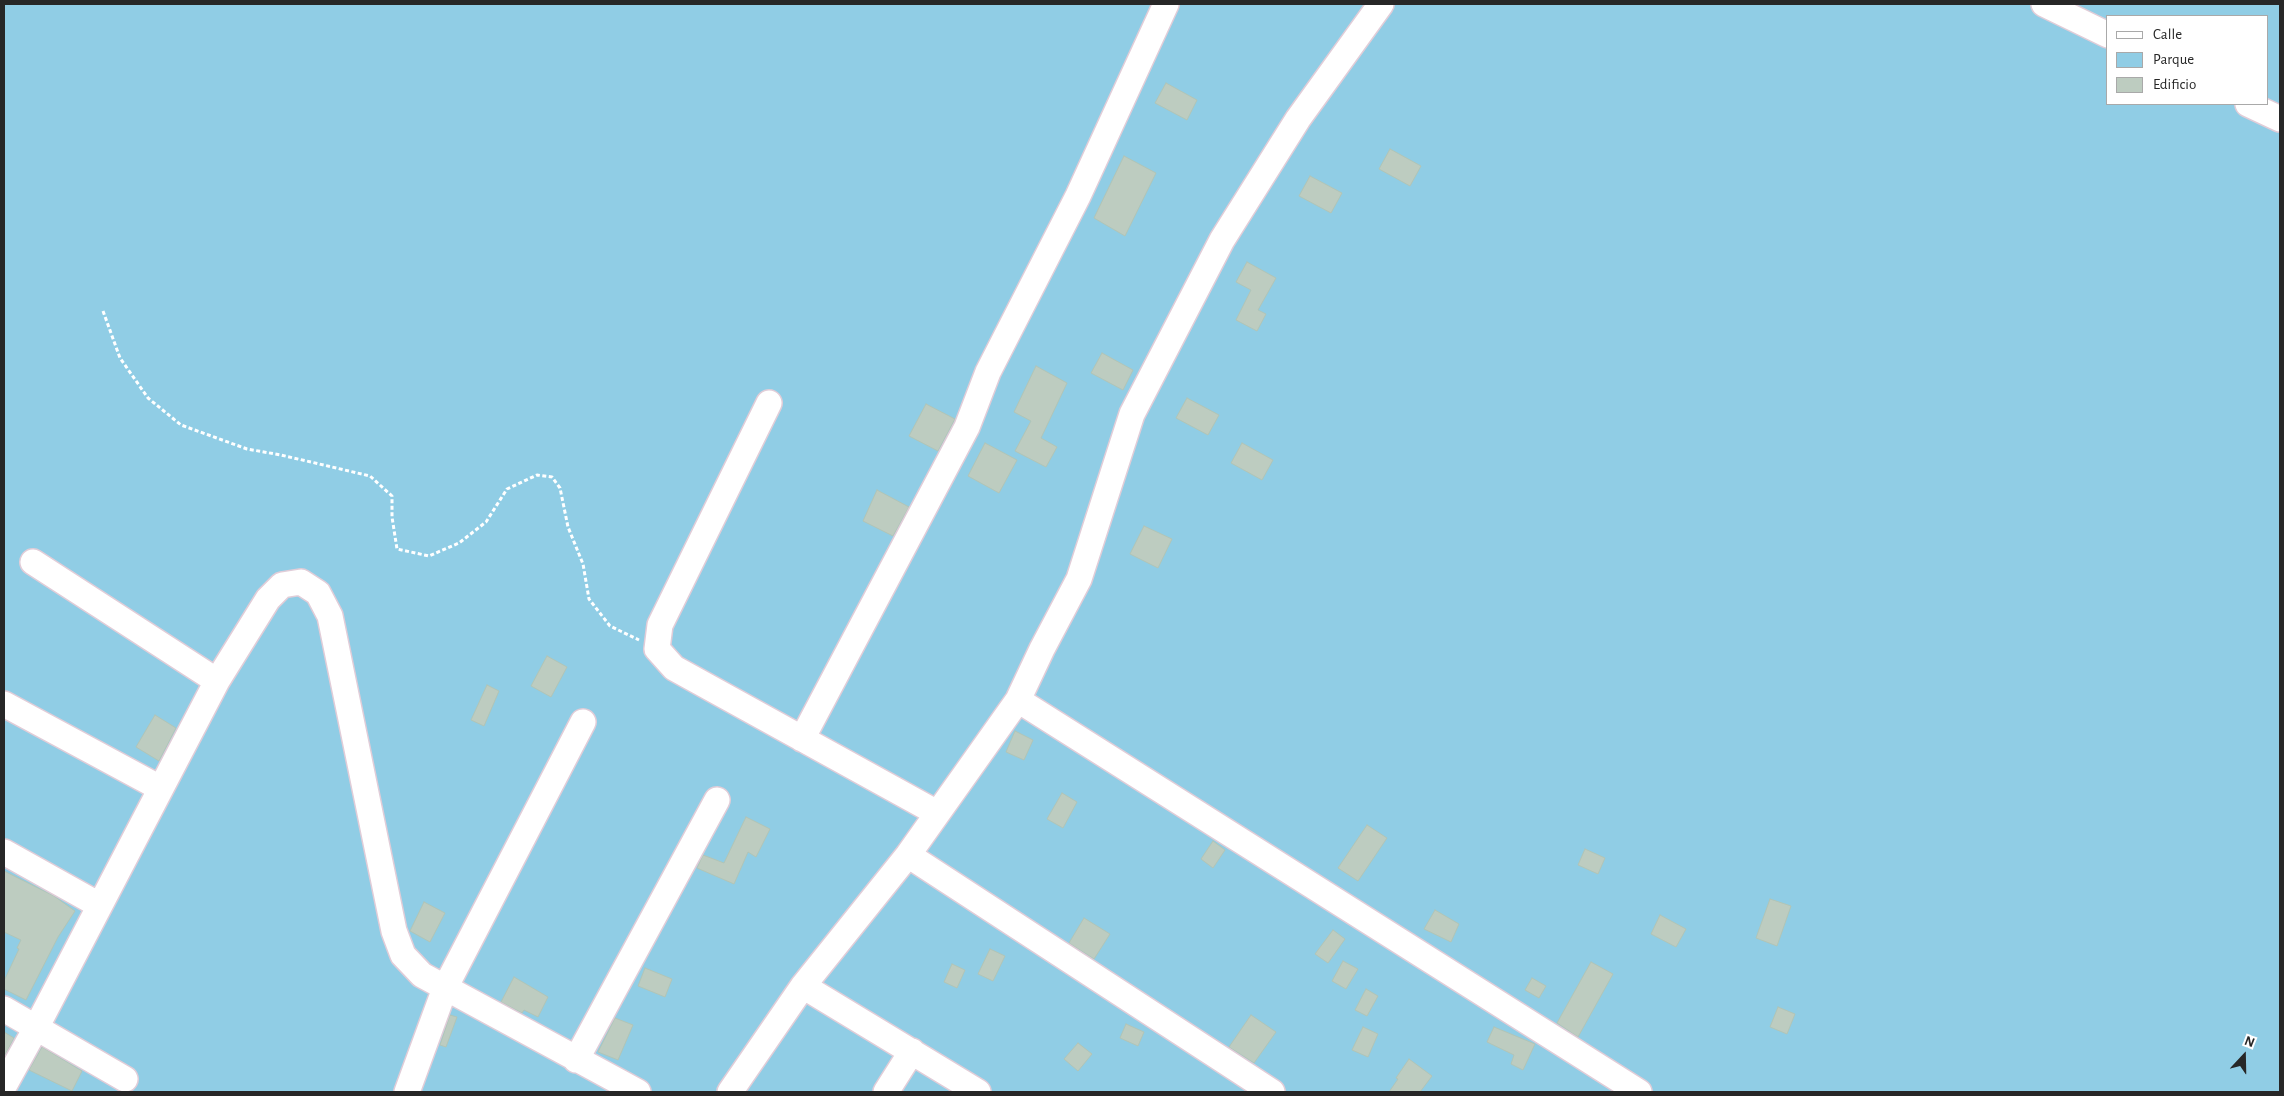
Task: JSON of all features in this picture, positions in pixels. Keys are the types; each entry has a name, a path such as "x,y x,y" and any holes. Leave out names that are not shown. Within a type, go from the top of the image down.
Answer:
{"street":[{"path":"802,740 967,427 988,372 1078,196 1166,4"},
{"path":"730,1092 804,986 908,855 1018,700 1042,649 1079,579 1132,414 1222,240 1298,119 1381,4"},
{"path":"2044,4 2106,34"},
{"path":"2250,105 2280,119"},
{"path":"769,403 660,624 657,649 674,668 936,813"},
{"path":"33,562 217,681"},
{"path":"4,1086 217,681 268,600 282,585 301,582 318,593 330,616 394,931 403,955 422,975 638,1092"},
{"path":"1018,700 1639,1092"},
{"path":"4,704 160,788"},
{"path":"406,1092 445,988 583,722"},
{"path":"576,1060 717,800"},
{"path":"4,852 99,905"},
{"path":"908,855 1272,1092"},
{"path":"804,986 978,1092"},
{"path":"4,1009 125,1079"},
{"path":"886,1092 912,1051"}],"path":[{"path":"103,312 120,358 148,398 181,425 247,449 370,476 392,496 392,518 397,549 429,556 459,543 486,522 507,489 537,475 552,476 560,488 568,527 584,564 589,599 610,626 657,649"}],"green space":[{"path":"4,4 2280,4 2280,1092 4,1092"}],"building":[{"path":"1166,83 1197,100 1187,120 1155,103"},
{"path":"1390,149 1421,166 1410,186 1379,169"},
{"path":"1124,156 1156,173 1125,236 1094,218"},
{"path":"1310,176 1342,193 1331,213 1299,196"},
{"path":"1247,262 1276,278 1258,310 1266,314 1257,331 1236,320 1251,290 1236,282"},
{"path":"1102,353 1133,370 1123,390 1091,373"},
{"path":"1036,366 1067,383 1041,438 1057,447 1046,467 1015,451 1031,421 1014,412"},
{"path":"1187,398 1219,415 1208,435 1176,418"},
{"path":"926,404 955,419 938,451 909,436"},
{"path":"985,443 1017,460 999,493 968,476"},
{"path":"1242,443 1273,460 1262,480 1231,463"},
{"path":"877,490 909,507 893,536 863,521"},
{"path":"1144,526 1172,539 1158,568 1130,554"},
{"path":"547,656 567,667 551,697 531,686"},
{"path":"487,685 499,691 484,726 471,720"},
{"path":"155,715 176,728 159,761 136,747"},
{"path":"1015,731 1033,740 1024,760 1006,752"},
{"path":"1062,793 1077,802 1063,828 1047,819"},
{"path":"746,817 770,829 756,857 748,852 734,884 697,868 703,855 724,863"},
{"path":"1367,825 1387,838 1358,881 1338,868"},
{"path":"1213,841 1225,850 1213,868 1201,859"},
{"path":"1585,849 1605,858 1598,874 1578,865"},
{"path":"4,871 54,896 75,911 58,937 26,1000 4,989 4,981 19,949 17,948 21,940 4,932"},
{"path":"1770,899 1791,906 1777,946 1756,938"},
{"path":"424,902 445,913 430,942 410,931"},
{"path":"1435,910 1459,924 1451,942 1424,929"},
{"path":"1660,915 1686,929 1676,947 1651,934"},
{"path":"1084,918 1110,934 1094,959 1069,943"},
{"path":"1333,930 1345,939 1328,963 1315,954"},
{"path":"990,949 1005,956 993,981 978,974"},
{"path":"1343,961 1358,969 1346,989 1332,981"},
{"path":"1591,962 1613,974 1578,1037 1557,1023"},
{"path":"952,964 965,970 957,988 944,982"},
{"path":"645,968 672,979 665,997 638,986"},
{"path":"514,977 548,997 538,1017 524,1010 522,1013 501,1002"},
{"path":"1532,978 1546,986 1539,998 1525,990"},
{"path":"1366,989 1378,996 1367,1016 1355,1010"},
{"path":"1778,1007 1795,1014 1787,1034 1770,1027"},
{"path":"450,1015 457,1017 446,1047 440,1045"},
{"path":"1251,1015 1276,1032 1254,1063 1229,1047"},
{"path":"615,1018 633,1025 618,1060 598,1052"},
{"path":"1126,1024 1144,1032 1138,1046 1120,1038"},
{"path":"1363,1027 1378,1034 1368,1057 1352,1050"},
{"path":"1494,1027 1535,1044 1523,1070 1511,1064 1514,1055 1487,1042"},
{"path":"4,1032 14,1038 4,1057"},
{"path":"1078,1043 1092,1054 1078,1071 1064,1059"},
{"path":"42,1047 82,1071 72,1091 29,1070"},
{"path":"1409,1059 1432,1076 1420,1092 1389,1092 1398,1079 1396,1078"}]}
